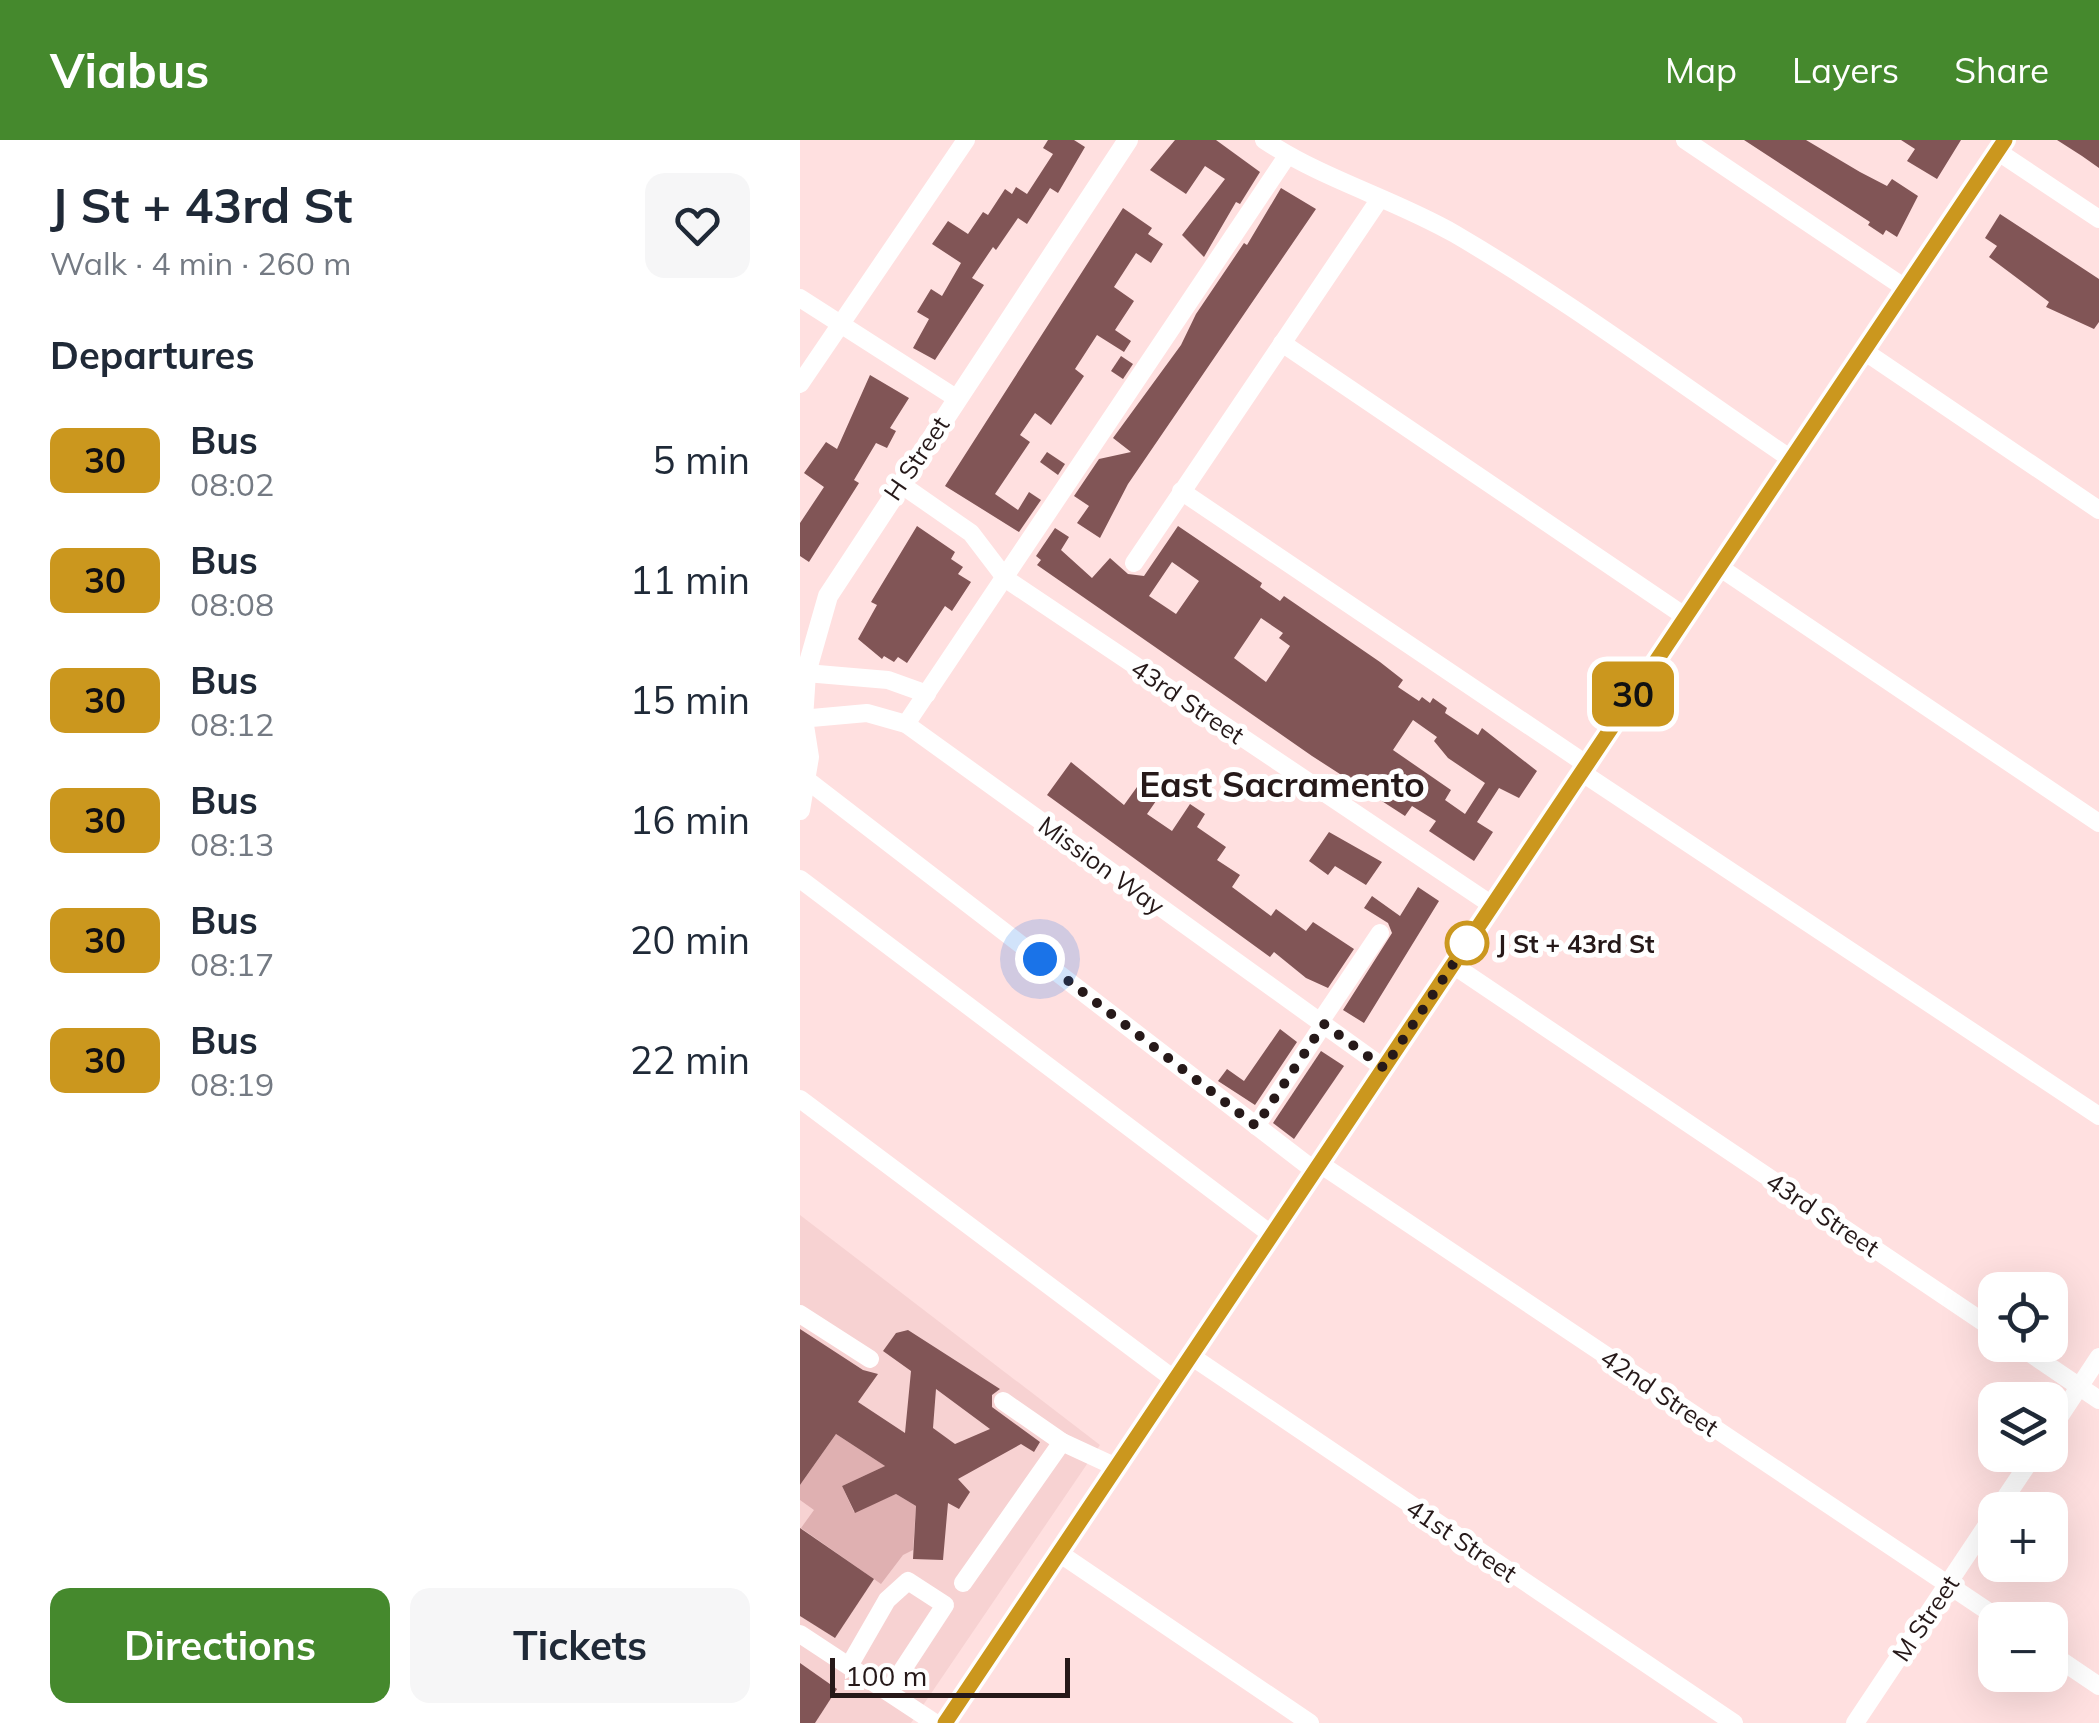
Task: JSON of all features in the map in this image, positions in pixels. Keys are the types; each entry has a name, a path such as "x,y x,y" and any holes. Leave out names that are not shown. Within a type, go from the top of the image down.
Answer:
{"main road":[{"name":"H Street","path":"800,810 807,780 809,739 802,719 805,651 833,585 1128,140"},
{"path":"945,1723 2001,145"}],"street":[{"path":"800,384 966,140"},
{"path":"1264,140 1287,156 1473,245 1792,459"},
{"path":"1685,140 1905,288"},
{"path":"2001,145 2099,220"},
{"path":"906,724 1287,156"},
{"path":"1134,562 1380,200"},
{"path":"800,298 956,398"},
{"path":"1282,343 1686,617"},
{"path":"1864,351 2099,510"},
{"name":"43rd Street","path":"899,483 972,532 1006,579 1492,905"},
{"path":"1182,492 2099,1116"},
{"path":"1719,567 2099,822"},
{"path":"806,673 888,680 927,694"},
{"name":"Mission Way","path":"802,719 868,713 906,724 1384,1068"},
{"name":"42nd Street","path":"807,780 1256,1126 1978,1605"},
{"path":"800,880 1272,1235"},
{"path":"1256,1126 1380,933"},
{"name":"43rd Street","path":"1453,964 1978,1319"},
{"path":"800,1099 1174,1380"},
{"path":"800,1314 870,1359"},
{"name":"41st Street","path":"1190,1356 1734,1723"},
{"path":"2068,1404 2099,1357"},
{"path":"2044,1362 2099,1400"},
{"path":"1003,1401 1062,1442 1116,1467"},
{"path":"963,1583 1062,1442"},
{"name":"M Street","path":"1854,1723 1978,1538"},
{"path":"1058,1554 1310,1723"},
{"path":"848,1666 887,1600 908,1581 945,1605 888,1692"},
{"path":"800,1634 935,1723"},
{"path":"2068,1665 2099,1686"}],"shaded area":[{"path":"800,1215 1100,1445 911,1723 800,1723"},
{"path":"836,1434 885,1466 842,1486 854,1512 896,1494 916,1506 913,1550 903,1555 881,1584 801,1528 814,1510 800,1500 800,1485"}],"building":[{"path":"1048,140 1074,140 1085,147 1058,193 1050,188 1027,224 1018,218 996,250 993,247 972,278 984,285 935,360 913,348 929,319 917,312 931,289 942,296 961,263 932,244 948,221 968,234 983,212 988,215 1005,189 1012,194 1016,187 1027,194 1053,154 1043,148"},
{"path":"1175,140 1216,140 1260,172 1240,204 1236,202 1204,257 1182,235 1225,179 1205,166 1186,194 1150,170"},
{"path":"1744,140 1806,140 1887,186 1892,179 1918,196 1897,237 1886,230 1883,235 1868,225 1870,222"},
{"path":"1901,140 1961,140 1937,179 1907,161 1915,149"},
{"path":"2057,140 2099,140 2099,168 2082,156"},
{"path":"1281,188 1316,209 1128,484 1100,538 1077,523 1089,506 1074,496 1099,459 1131,452 1113,438 1181,345 1196,314 1244,243 1247,245"},
{"path":"1123,208 1152,228 1148,234 1163,244 1151,263 1136,253 1114,287 1134,301 1115,330 1131,341 1124,352 1097,335 1075,369 1084,376 1051,425 1035,413 1020,435 1030,442 995,494 1018,510 1029,492 1041,500 1019,532 945,486"},
{"path":"2000,214 2099,279 2099,322 2094,329 2046,307 2049,302 1989,257 1997,246 1985,238"},
{"path":"1121,356 1133,364 1123,379 1111,371"},
{"path":"870,375 909,398 890,428 896,431 887,448 876,443 854,480 859,483 809,562 800,556 800,523 824,487 804,473 826,442 837,449"},
{"path":"1047,452 1065,464 1058,475 1040,462"},
{"path":"917,526 955,552 951,559 963,567 958,574 971,582 952,611 945,606 907,663 898,657 894,662 884,656 882,659 858,639 877,605 871,602"},
{"path":"1178,526 1262,583 1260,587 1280,601 1284,596 1380,662 1403,680 1398,687 1419,701 1422,697 1430,703 1433,698 1447,708 1445,713 1478,735 1482,728 1537,771 1519,798 1499,788 1477,822 1493,832 1474,861 1429,831 1436,821 1412,806 1405,816 1312,756 1037,565 1041,560 1036,556 1055,528 1069,537 1061,550 1092,578 1110,558 1128,574 1144,576","holes":["1172,562 1199,581 1176,614 1149,596","1261,618 1283,633 1279,638 1290,646 1266,682 1234,658","1413,720 1437,737 1434,741 1448,758 1485,783 1465,814 1445,800 1451,790 1393,750"]},
{"path":"1071,762 1124,805 1137,787 1156,801 1147,814 1172,831 1190,804 1205,814 1197,827 1226,847 1217,860 1240,875 1232,887 1271,916 1276,909 1306,931 1313,922 1354,949 1328,988 1306,978 1274,952 1270,957 1047,795"},
{"path":"1329,832 1382,862 1366,885 1335,866 1328,875 1309,861"},
{"path":"1418,887 1439,901 1364,1023 1343,1010 1392,933 1388,923 1364,908 1372,896 1400,916"},
{"path":"1280,1029 1297,1042 1255,1105 1218,1081 1227,1069 1244,1081"},
{"path":"1321,1051 1344,1066 1294,1139 1273,1123"},
{"path":"800,1329 863,1370 878,1374 858,1402 905,1433 911,1371 883,1351 896,1333 908,1330 1000,1389 992,1395 992,1407 1040,1442 1034,1452 1021,1444 958,1479 970,1492 959,1509 948,1503 943,1560 913,1559 916,1506 896,1494 855,1513 842,1486 885,1466 836,1434 800,1485","holes":["936,1389 990,1429 955,1444 933,1428"]},
{"path":"800,1528 874,1579 835,1638 800,1616"},
{"path":"800,1663 837,1689 815,1723 800,1723"}],"bus line":[{"name":"30","path":"945,1723 2005,140"}],"place":[{"name":"J St + 43rd St","path":"1467,943"}],"district":[{"name":"East Sacramento","path":"1282,784"}],"route":[{"path":"1040,959 1256,1126 1324,1024 1384,1068 1467,943"}]}
